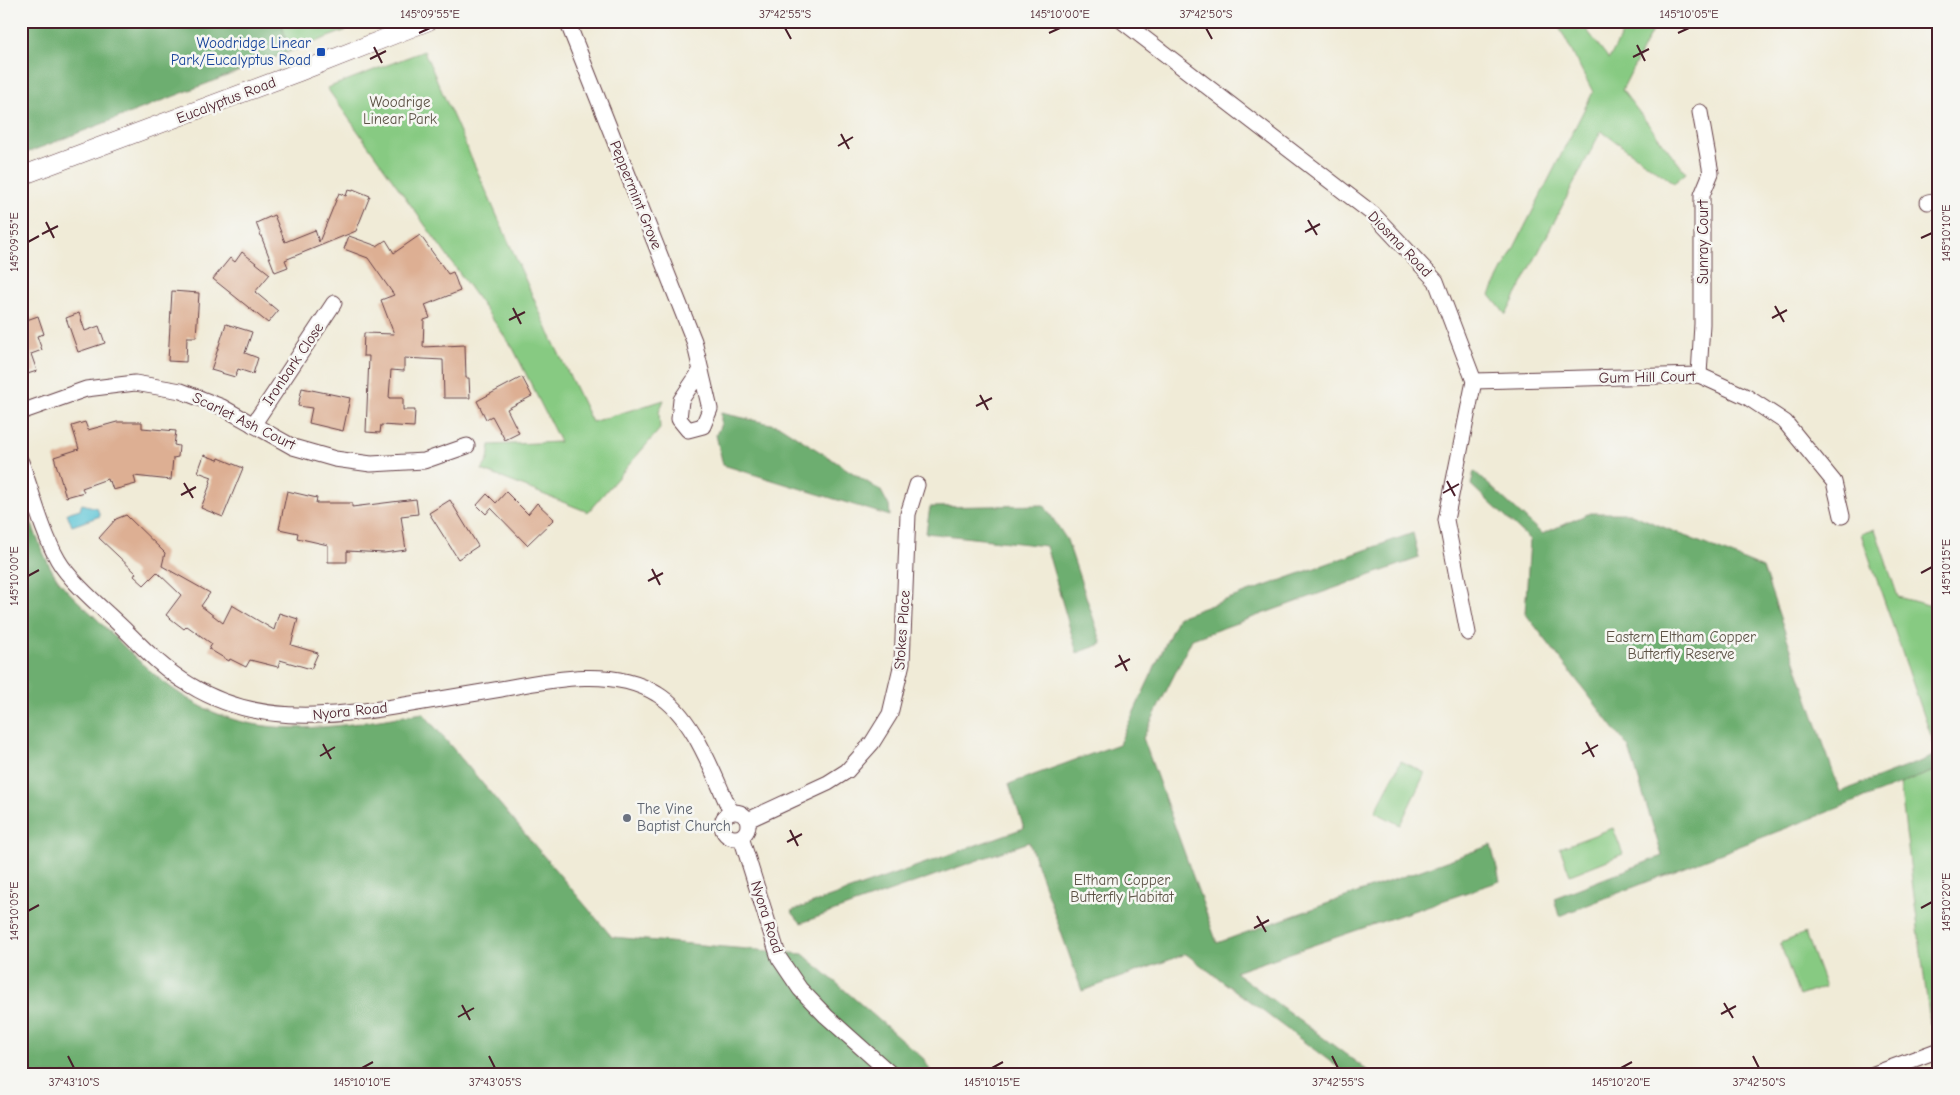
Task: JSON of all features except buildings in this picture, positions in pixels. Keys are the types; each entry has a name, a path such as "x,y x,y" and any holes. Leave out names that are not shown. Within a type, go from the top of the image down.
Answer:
{"street":[{"name":"Eucalyptus Road","path":"21,176 299,72 429,21"},
{"name":"Peppermint Grove","path":"567,21 694,341 701,370"},
{"name":"Diosma Road","path":"1122,21 1372,214 1436,281 1474,381"},
{"name":"Sunray Court","path":"1699,375 1702,324 1702,195 1711,174 1700,112"},
{"name":"Ironbark Close","path":"253,425 334,303"},
{"name":"Gum Hill Court","path":"1474,381 1699,375 1747,397 1785,422 1834,482 1842,516"},
{"path":"1468,632 1446,520 1474,381"},
{"name":"Scarlet Ash Court","path":"21,412 86,389 135,382 181,391 222,408 293,447 335,459 371,464 424,462 468,446"},
{"name":"Nyora Road","path":"21,462 51,546 65,569 168,671 213,697 252,711 296,716 341,715 557,679 616,679 638,684 658,694 676,710 688,724 697,740 732,812"},
{"name":"Stokes Place","path":"748,820 828,783 848,771 872,743 890,714 902,664 908,514 917,485"},
{"path":"732,812 740,812 748,820 748,830 736,838 728,836 722,825 724,816 732,812"},
{"name":"Nyora Road","path":"740,837 779,958 800,990 891,1074"},
{"path":"1874,1074 1939,1050"}],"green space":[{"path":"21,21 281,21 289,52 21,155"},
{"path":"281,21 370,21 289,52"},
{"path":"1556,21 1580,21 1609,59 1629,21 1657,21 1622,90 1686,173 1674,183 1601,131 1506,315 1490,295 1593,92"},
{"name":"Woodrige Linear Park","path":"424,51 549,333 592,422 664,400 659,412 660,429 588,512 482,470 488,460 490,445 560,442 513,348 327,88"},
{"path":"721,413 780,426 881,491 889,506 890,516 723,465 716,435 721,424"},
{"name":"Eastern Eltham Copper Butterfly Reserve","path":"1474,471 1542,534 1590,513 1629,513 1763,568 1840,792 1937,755 1939,769 1559,916 1554,898 1662,856 1629,748 1525,613 1530,540 1471,485"},
{"path":"21,495 44,553 53,572 62,584 127,650 182,695 202,707 247,723 291,728 335,726 423,713 612,937 803,954 924,1059 932,1074 21,1074"},
{"path":"1044,505 1067,540 1102,644 1077,653 1046,546 926,533 930,507"},
{"path":"1875,529 1898,597 1939,608 1939,759 1861,534"},
{"name":"Eltham Copper Butterfly Habitat","path":"1413,533 1419,558 1192,639 1143,738 1217,943 1491,845 1500,881 1235,972 1372,1074 1347,1074 1186,954 1082,991 1029,842 801,923 791,911 1024,828 1009,784 1119,744 1178,617"},
{"path":"1401,761 1425,773 1400,825 1375,812"},
{"path":"1939,769 1939,1015 1930,1024 1900,784"},
{"path":"1613,828 1623,854 1570,875 1560,848"},
{"path":"1805,933 1825,987 1799,996 1780,943"}],"water":[{"path":"82,504 97,508 100,516 72,526 67,513 80,509"}],"place":[{"name":"Woodridge Linear Park/Eucalyptus Road","path":"321,52"},
{"name":"The Vine Baptist Church","path":"627,818"}]}
